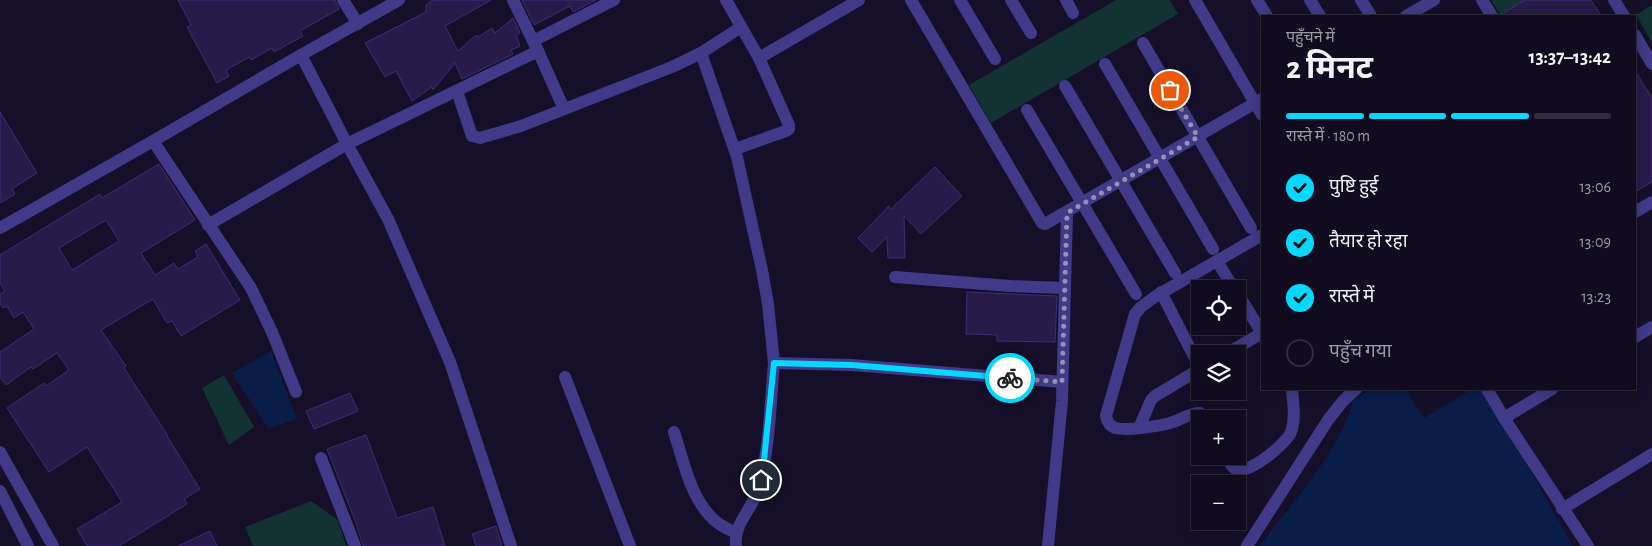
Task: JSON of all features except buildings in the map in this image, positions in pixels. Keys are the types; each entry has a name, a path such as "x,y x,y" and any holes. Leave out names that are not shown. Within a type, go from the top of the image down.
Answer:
{"street":[{"path":"343,0 358,24"},
{"path":"0,228 301,54 399,0"},
{"path":"512,0 536,46 564,109"},
{"path":"208,225 347,144 457,91 614,0"},
{"path":"726,0 759,58 789,129 786,132 735,149"},
{"path":"759,58 859,0"},
{"path":"911,0 1042,223 1048,224 1259,101 1195,0"},
{"path":"960,0 995,59"},
{"path":"1011,0 1031,33"},
{"path":"1066,0 1073,13"},
{"path":"1257,0 1265,15"},
{"path":"1310,0 1319,15"},
{"path":"1361,0 1370,15"},
{"path":"1417,8 1434,0"},
{"path":"1482,0 1491,15"},
{"path":"1614,0 1623,15"},
{"path":"457,91 472,136 476,138 521,126 672,67 700,53 741,26"},
{"path":"1636,37 1652,64"},
{"path":"1143,43 1251,228"},
{"path":"674,432 694,491 704,509 736,540 761,480 774,363 768,304 762,270 735,149 700,53"},
{"path":"301,54 388,219 450,362 511,546"},
{"path":"1105,64 1229,280"},
{"path":"1065,86 1175,273"},
{"path":"1027,110 1136,294"},
{"path":"153,141 251,288 272,332 296,392"},
{"path":"1636,211 1652,202"},
{"path":"1048,546 1062,382 1067,213"},
{"path":"1191,414 1172,422 1138,428 1116,428 1107,421 1106,416 1135,314 1161,292 1215,255 1261,235"},
{"path":"894,277 1064,288"},
{"path":"1161,292 1191,350"},
{"path":"1246,307 1261,331"},
{"path":"1636,336 1652,327"},
{"path":"1241,345 1261,334"},
{"path":"774,363 852,365 1062,382"},
{"path":"1138,428 1151,400 1191,374"},
{"path":"565,377 630,546"},
{"path":"1232,465 1237,470 1252,467 1279,448 1290,434 1294,422 1292,390"},
{"path":"1247,546 1328,420 1343,401 1355,390"},
{"path":"1488,390 1562,509 1588,546"},
{"path":"1504,418 1550,390"},
{"path":"0,452 53,546"},
{"path":"1562,509 1652,454"},
{"path":"321,458 354,546"},
{"path":"0,491 28,546"}],"green space":[{"path":"1116,0 1170,0 1178,14 991,123 969,85"},
{"path":"1491,0 1525,0 1500,15"},
{"path":"1652,5 1652,43 1636,15"},
{"path":"224,375 254,427 229,445 202,388"},
{"path":"311,501 338,520 346,546 253,546 245,527"}],"water":[{"path":"271,351 297,419 269,429 232,373"},
{"path":"1370,390 1406,390 1424,418 1470,390 1485,390 1573,546 1259,546 1300,495 1326,458 1337,440 1353,401"}],"way so far":[{"path":"1010,378 1062,382 1067,213 1198,137 1170,90"}],"route":[{"path":"761,480 774,363 852,365 1010,378"}]}
